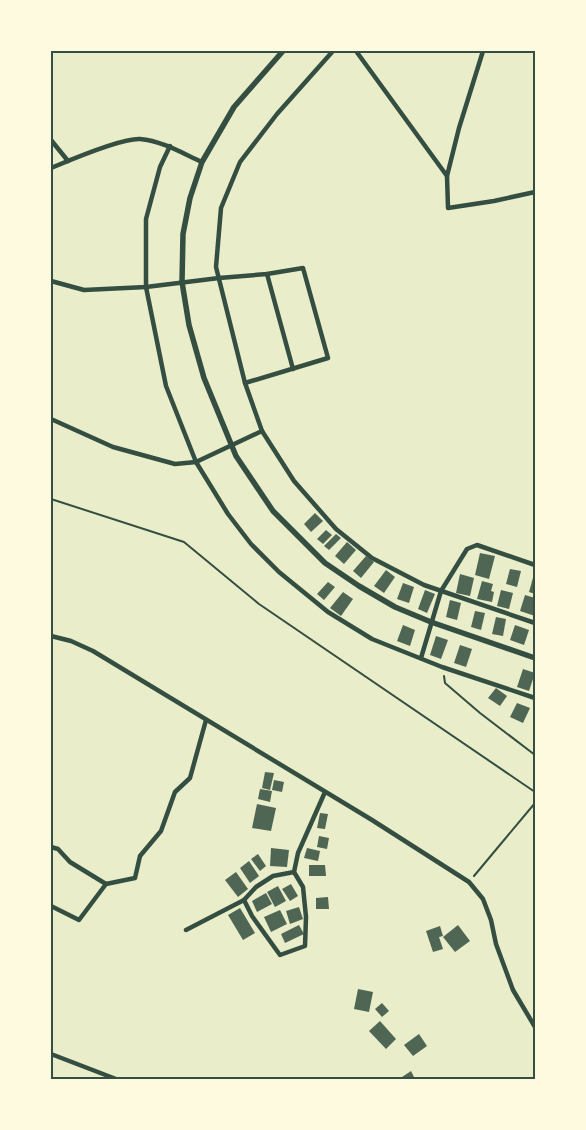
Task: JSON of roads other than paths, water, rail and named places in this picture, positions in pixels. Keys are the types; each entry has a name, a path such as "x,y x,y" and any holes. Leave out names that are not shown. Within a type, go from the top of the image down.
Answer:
{"street":[{"path":"283,51 234,107 202,162 190,198 183,234 182,282 189,325 198,357 231,445 236,456 273,511 324,563 395,608 535,658"},
{"path":"333,51 277,114 240,162 221,208 216,267 245,383 262,430 294,481 336,529 372,558 424,585 535,623"},
{"path":"356,51 384,93 447,176"},
{"path":"483,51 459,128 447,176 448,208 535,192"},
{"path":"51,168 116,144 139,139 170,146 202,162"},
{"path":"51,140 68,161"},
{"path":"170,146 160,167 146,219 146,287 166,386 196,462 228,514 251,544 279,572 328,612 372,639 442,667 535,698"},
{"path":"51,281 84,290 146,287 267,274 303,268 328,358 245,383"},
{"path":"267,274 293,369"},
{"path":"51,419 113,446 175,464 196,462 262,430"},
{"path":"421,658 441,591 468,549 477,545 535,565"},
{"path":"51,636 70,641 93,651 469,882 483,898 491,920 496,944 513,990 535,1027"},
{"path":"51,906 79,920 106,884 134,878 140,856 161,831 175,792 190,778 206,720"},
{"path":"244,900 252,916 280,955 304,946 306,917 303,887 294,872 298,853 325,792"},
{"path":"51,847 58,849 70,862 106,884"},
{"path":"186,930 244,900 256,887 273,876 294,872"},
{"path":"51,1054 116,1079"}]}
